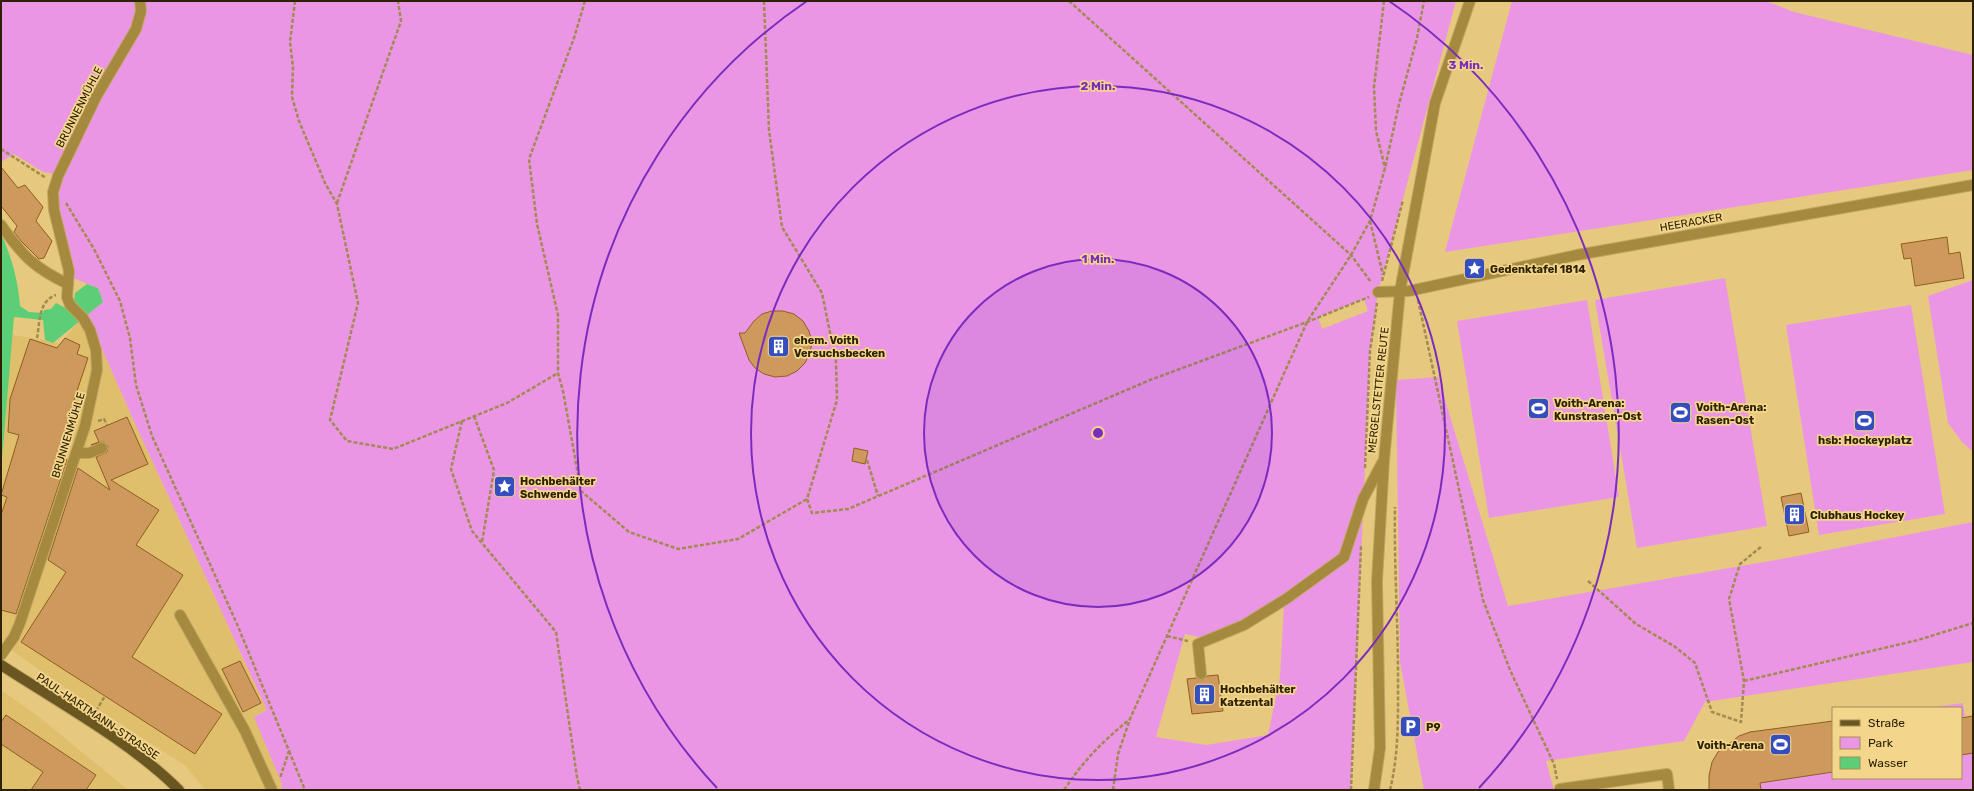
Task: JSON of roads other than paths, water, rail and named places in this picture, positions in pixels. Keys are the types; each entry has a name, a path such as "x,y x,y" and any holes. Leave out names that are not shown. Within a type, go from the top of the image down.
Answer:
{"main road":[{"name":"PAUL-HARTMANN-STRASSE","path":"1,665 89,722 158,771 179,790"}],"street":[{"name":"BRUNNENMÜHLE","path":"1,655 14,637 20,623 85,426 97,370 97,360 93,339 83,318 70,305 67,289 68,266 54,210 55,184 96,97 136,29 141,11 140,1"},
{"name":"MERGELSTETTER REUTE","path":"1374,790 1380,748 1376,581 1384,460 1400,291 1435,103 1470,1"},
{"name":"HEERACKER","path":"1378,292 1416,290 1577,255 1973,185"},
{"path":"1,226 22,254 39,269 67,289"},
{"path":"76,453 89,453 102,448"},
{"path":"1201,674 1198,644 1244,625 1286,599 1344,558 1364,499 1384,460"},
{"path":"180,615 245,730 272,789"},
{"path":"1560,789 1667,774 1669,790"}],"water":[{"path":"1,234 14,269 20,306 29,312 43,313 44,310 51,309 56,303 66,308 74,302 75,293 87,284 98,288 103,302 53,343 45,340 43,320 14,317 1,471"}],"place":[{"name":"Gedenktafel 1814","path":"1474,269"},
{"name":"ehem. Voith Versuchsbecken","path":"778,346"},
{"name":"Voith-Arena: Kunstrasen-Ost","path":"1538,409"},
{"name":"Voith-Arena: Rasen-Ost","path":"1681,413"},
{"name":"hsb: Hockeyplatz","path":"1865,420"},
{"name":"Hochbehälter Schwende","path":"504,487"},
{"name":"Clubhaus Hockey","path":"1795,515"},
{"name":"Hochbehälter Katzental","path":"1205,695"},
{"name":"P9","path":"1410,727"},
{"name":"Voith-Arena","path":"1780,745"}]}
